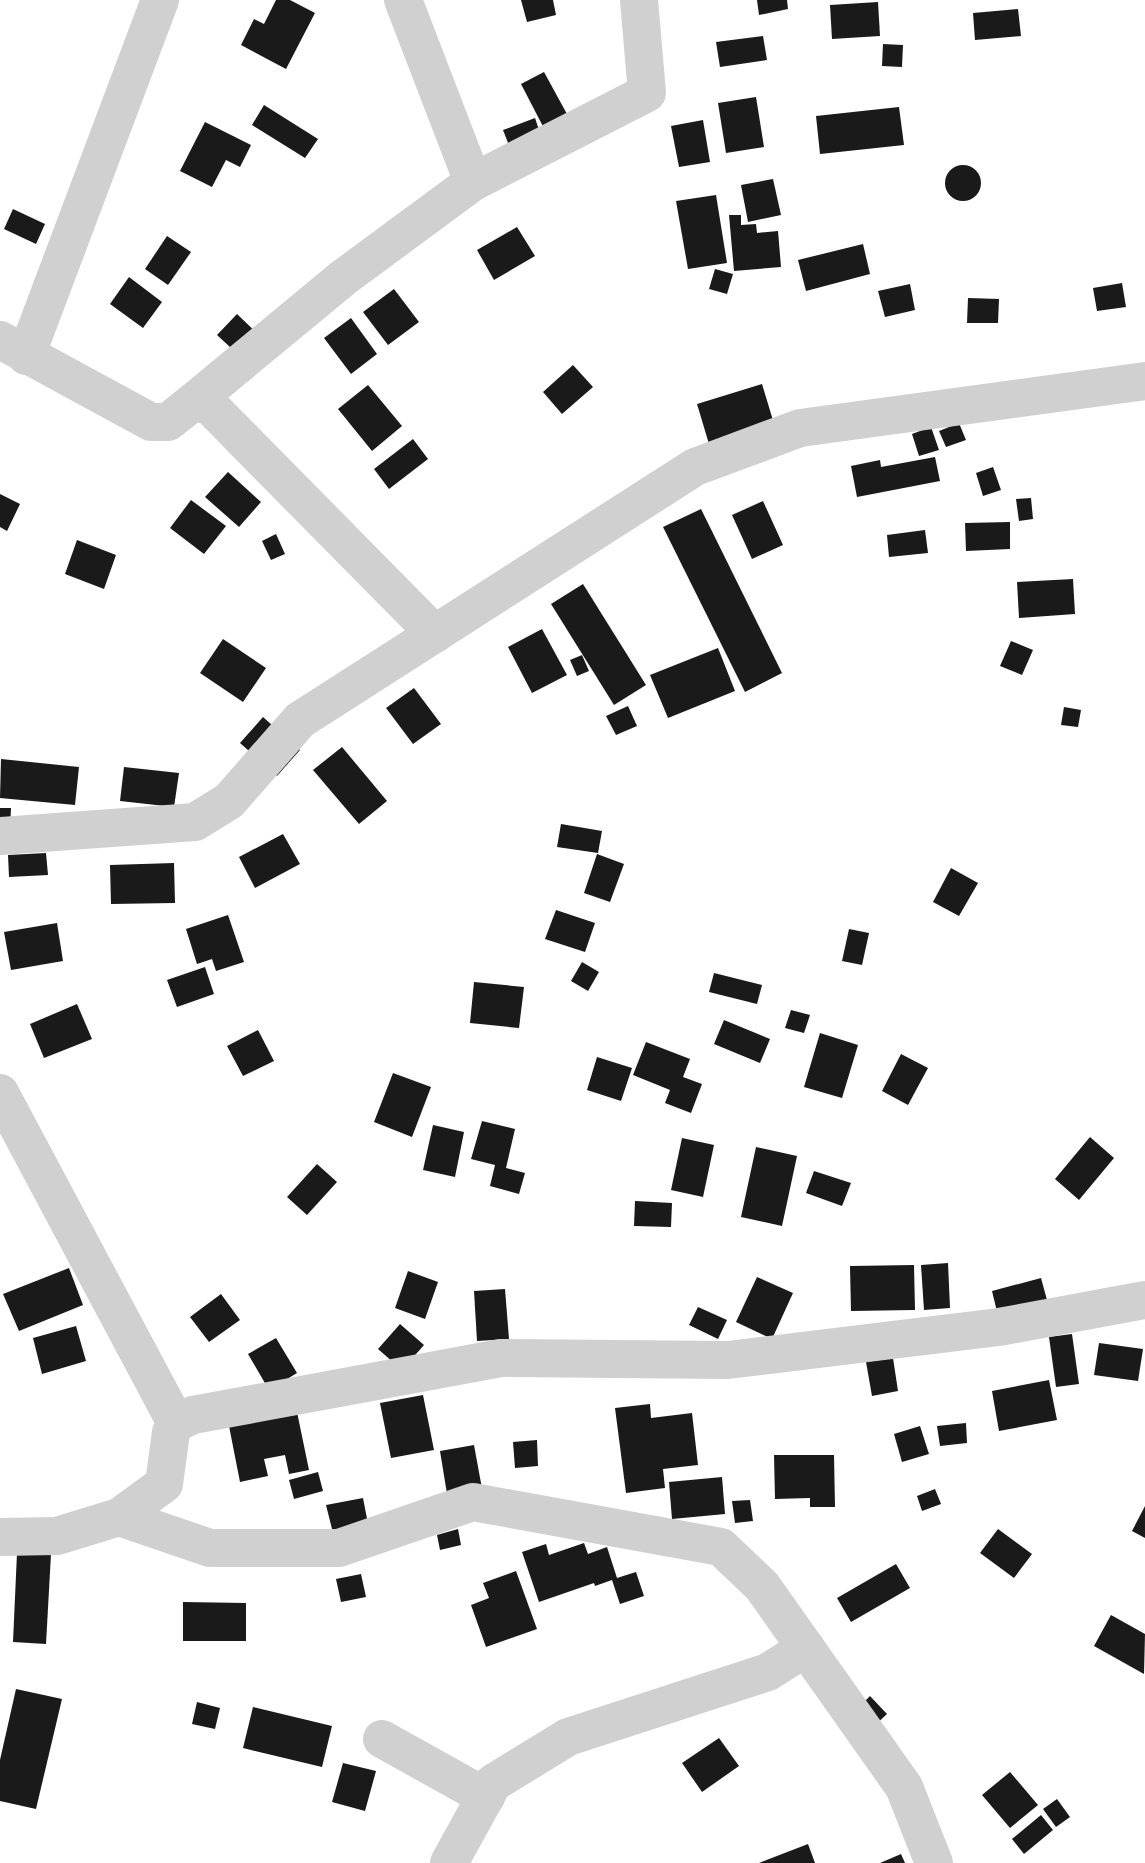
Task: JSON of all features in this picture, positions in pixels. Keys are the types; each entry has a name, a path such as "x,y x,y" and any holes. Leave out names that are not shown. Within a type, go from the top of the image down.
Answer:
{"street":[{"path":"160,0 13,348 150,422 168,422 343,278 473,182 647,93 639,0"},
{"path":"403,0 473,182"},
{"path":"0,836 195,822 229,801 300,720 695,467 800,428 1145,381"},
{"path":"192,403 209,404 435,634"},
{"path":"0,1093 176,1423"},
{"path":"0,1537 57,1536 119,1517 164,1484 171,1432 176,1423 193,1415 501,1358 729,1360 999,1327 1145,1300"},
{"path":"119,1517 209,1548 339,1548 473,1502 721,1547 762,1586 904,1787 934,1863"},
{"path":"449,1863 493,1783 568,1737 768,1672 806,1648"},
{"path":"382,1739 486,1797"}],"building":[{"path":"276,0 290,0 315,13 286,69 241,45 254,19 264,24"},
{"path":"521,0 553,0 556,15 527,22"},
{"path":"757,0 787,0 788,9 759,15"},
{"path":"878,2 880,36 832,39 830,5"},
{"path":"1018,9 1021,36 975,40 973,13"},
{"path":"763,36 767,60 720,67 716,42"},
{"path":"883,44 903,45 902,67 882,66"},
{"path":"544,72 573,125 549,138 521,84"},
{"path":"756,97 764,147 726,153 718,103"},
{"path":"264,105 318,139 305,158 252,125"},
{"path":"899,107 904,145 820,154 816,116"},
{"path":"535,118 543,142 512,153 503,130"},
{"path":"703,120 710,162 679,167 671,126"},
{"path":"205,122 251,145 240,167 226,160 212,187 180,171"},
{"path":"963,165 976,170 981,183 976,196 963,201 950,196 945,183 950,170"},
{"path":"773,179 781,215 748,222 741,185"},
{"path":"716,195 727,263 688,269 676,201"},
{"path":"13,209 45,224 36,244 4,229"},
{"path":"729,215 741,215 741,225 756,224 757,233 778,231 781,267 734,271"},
{"path":"517,227 535,256 494,280 477,250"},
{"path":"167,236 191,252 168,285 145,269"},
{"path":"863,244 870,274 806,291 798,260"},
{"path":"715,269 733,274 727,294 709,289"},
{"path":"129,277 162,302 143,328 110,304"},
{"path":"1122,283 1126,307 1097,311 1093,288"},
{"path":"910,284 915,310 885,317 878,291"},
{"path":"394,289 419,322 388,345 363,312"},
{"path":"968,298 999,299 998,323 967,323"},
{"path":"237,314 263,339 244,360 217,335"},
{"path":"351,318 377,354 351,374 324,338"},
{"path":"573,365 593,387 562,414 543,392"},
{"path":"762,384 775,427 712,454 697,404"},
{"path":"368,385 402,426 372,451 338,409"},
{"path":"959,423 966,440 946,447 939,431"},
{"path":"931,427 939,450 919,456 912,434"},
{"path":"413,439 428,459 389,489 374,469"},
{"path":"935,457 940,481 857,497 851,466 880,460 881,467"},
{"path":"993,467 1001,490 983,496 976,473"},
{"path":"228,472 261,502 239,527 205,497"},
{"path":"0,494 20,504 7,531 0,527"},
{"path":"1031,498 1033,519 1019,521 1016,499"},
{"path":"191,500 226,526 204,554 170,528"},
{"path":"763,501 783,545 752,559 732,515"},
{"path":"701,509 782,673 745,692 663,527"},
{"path":"1010,522 1010,549 966,551 965,523"},
{"path":"925,530 928,553 889,557 887,535"},
{"path":"276,534 285,554 271,560 262,541"},
{"path":"77,540 116,555 104,589 65,574"},
{"path":"1073,579 1075,614 1019,618 1017,582"},
{"path":"583,584 646,685 614,705 551,604"},
{"path":"542,629 567,675 532,693 508,647"},
{"path":"223,639 266,668 243,702 200,673"},
{"path":"1011,641 1033,650 1022,675 1000,666"},
{"path":"718,648 735,691 668,718 650,675"},
{"path":"582,655 589,671 577,676 570,660"},
{"path":"414,688 441,724 413,744 386,708"},
{"path":"628,706 637,726 616,735 606,716"},
{"path":"1064,707 1081,710 1078,727 1061,725"},
{"path":"263,717 300,750 277,776 240,743"},
{"path":"342,747 387,801 359,824 313,770"},
{"path":"1,759 79,767 75,805 0,798"},
{"path":"124,767 179,773 174,807 120,801"},
{"path":"0,808 11,808 10,830 0,829"},
{"path":"561,824 602,831 598,853 557,847"},
{"path":"283,834 300,864 255,888 239,857"},
{"path":"46,853 48,875 9,877 8,855"},
{"path":"597,854 624,864 610,902 584,893"},
{"path":"174,863 175,903 111,904 110,865"},
{"path":"951,868 978,883 959,916 933,902"},
{"path":"556,910 595,923 585,952 545,939"},
{"path":"228,915 244,962 216,971 212,959 197,964 186,929"},
{"path":"57,923 63,961 11,970 4,932"},
{"path":"849,929 869,933 862,965 842,961"},
{"path":"582,962 599,972 588,991 571,981"},
{"path":"205,967 214,994 177,1007 167,980"},
{"path":"714,973 762,985 757,1004 709,992"},
{"path":"474,982 524,987 519,1028 470,1023"},
{"path":"77,1004 92,1039 44,1058 30,1024"},
{"path":"791,1010 810,1015 804,1033 785,1028"},
{"path":"724,1020 770,1039 760,1063 714,1044"},
{"path":"258,1030 274,1061 243,1076 227,1046"},
{"path":"820,1033 858,1045 842,1098 804,1087"},
{"path":"646,1042 690,1059 683,1077 702,1084 691,1113 665,1103 670,1090 633,1075"},
{"path":"901,1054 928,1068 908,1105 882,1091"},
{"path":"597,1057 632,1068 621,1101 587,1090"},
{"path":"393,1073 431,1087 412,1137 374,1122"},
{"path":"482,1121 515,1129 506,1168 525,1173 519,1194 490,1186 495,1165 471,1159"},
{"path":"433,1125 464,1132 455,1177 423,1170"},
{"path":"1090,1137 1114,1158 1079,1200 1055,1179"},
{"path":"682,1138 714,1145 703,1197 671,1190"},
{"path":"756,1147 797,1156 782,1226 741,1217"},
{"path":"317,1164 337,1182 307,1215 287,1197"},
{"path":"814,1171 851,1183 842,1206 806,1193"},
{"path":"635,1201 672,1203 671,1227 634,1226"},
{"path":"948,1263 950,1308 924,1310 921,1265"},
{"path":"914,1265 915,1310 851,1311 850,1266"},
{"path":"69,1268 83,1305 19,1331 3,1294"},
{"path":"408,1271 438,1282 425,1319 395,1308"},
{"path":"757,1277 793,1293 772,1339 736,1322"},
{"path":"1041,1278 1050,1311 1000,1324 992,1291"},
{"path":"505,1289 509,1339 477,1341 474,1291"},
{"path":"221,1294 240,1320 209,1342 190,1317"},
{"path":"698,1307 727,1320 718,1339 689,1325"},
{"path":"400,1324 424,1345 402,1370 378,1349"},
{"path":"76,1326 86,1361 42,1374 33,1338"},
{"path":"1072,1334 1079,1384 1056,1387 1049,1337"},
{"path":"276,1338 297,1373 269,1390 248,1354"},
{"path":"1099,1343 1143,1349 1138,1381 1094,1375"},
{"path":"893,1358 898,1391 872,1396 866,1362"},
{"path":"1049,1380 1057,1420 999,1431 992,1391"},
{"path":"423,1395 434,1450 391,1458 380,1403"},
{"path":"650,1404 651,1418 692,1413 698,1465 663,1469 665,1488 626,1493 615,1408"},
{"path":"297,1412 309,1470 289,1474 285,1455 264,1459 268,1476 240,1482 229,1426"},
{"path":"966,1423 967,1443 940,1446 937,1426"},
{"path":"920,1426 929,1454 902,1462 894,1434"},
{"path":"537,1440 538,1466 515,1468 513,1442"},
{"path":"474,1445 483,1494 448,1500 440,1451"},
{"path":"774,1455 834,1455 835,1507 810,1507 810,1498 775,1499"},
{"path":"318,1472 323,1491 294,1499 289,1480"},
{"path":"722,1477 725,1514 672,1519 669,1482"},
{"path":"935,1489 941,1504 922,1511 917,1496"},
{"path":"363,1498 369,1529 334,1537 326,1505"},
{"path":"750,1500 753,1521 735,1523 732,1501"},
{"path":"1145,1506 1145,1538 1132,1531"},
{"path":"458,1529 461,1545 440,1550 437,1535"},
{"path":"998,1529 1032,1554 1014,1578 980,1553"},
{"path":"584,1543 588,1554 607,1547 617,1578 636,1572 644,1596 620,1604 612,1580 595,1586 594,1583 539,1602 522,1552 546,1544 549,1555"},
{"path":"17,1553 51,1554 46,1644 13,1642"},
{"path":"896,1564 910,1588 851,1622 837,1598"},
{"path":"516,1571 537,1629 486,1647 471,1605 489,1598 483,1583"},
{"path":"361,1574 366,1597 341,1602 336,1579"},
{"path":"183,1602 246,1603 246,1641 183,1641"},
{"path":"1111,1615 1145,1634 1144,1674 1094,1646"},
{"path":"16,1689 62,1699 36,1809 0,1801 0,1760"},
{"path":"870,1696 887,1714 859,1740 843,1723"},
{"path":"197,1702 220,1708 215,1729 192,1724"},
{"path":"253,1707 332,1726 322,1767 243,1748"},
{"path":"719,1738 739,1766 702,1792 682,1763"},
{"path":"343,1763 376,1771 365,1811 332,1802"},
{"path":"1010,1772 1038,1805 1010,1828 982,1795"},
{"path":"1057,1799 1070,1817 1056,1827 1043,1809"},
{"path":"1041,1815 1053,1830 1024,1854 1012,1839"},
{"path":"808,1844 815,1863 759,1863"},
{"path":"901,1854 905,1863 880,1863"}]}
